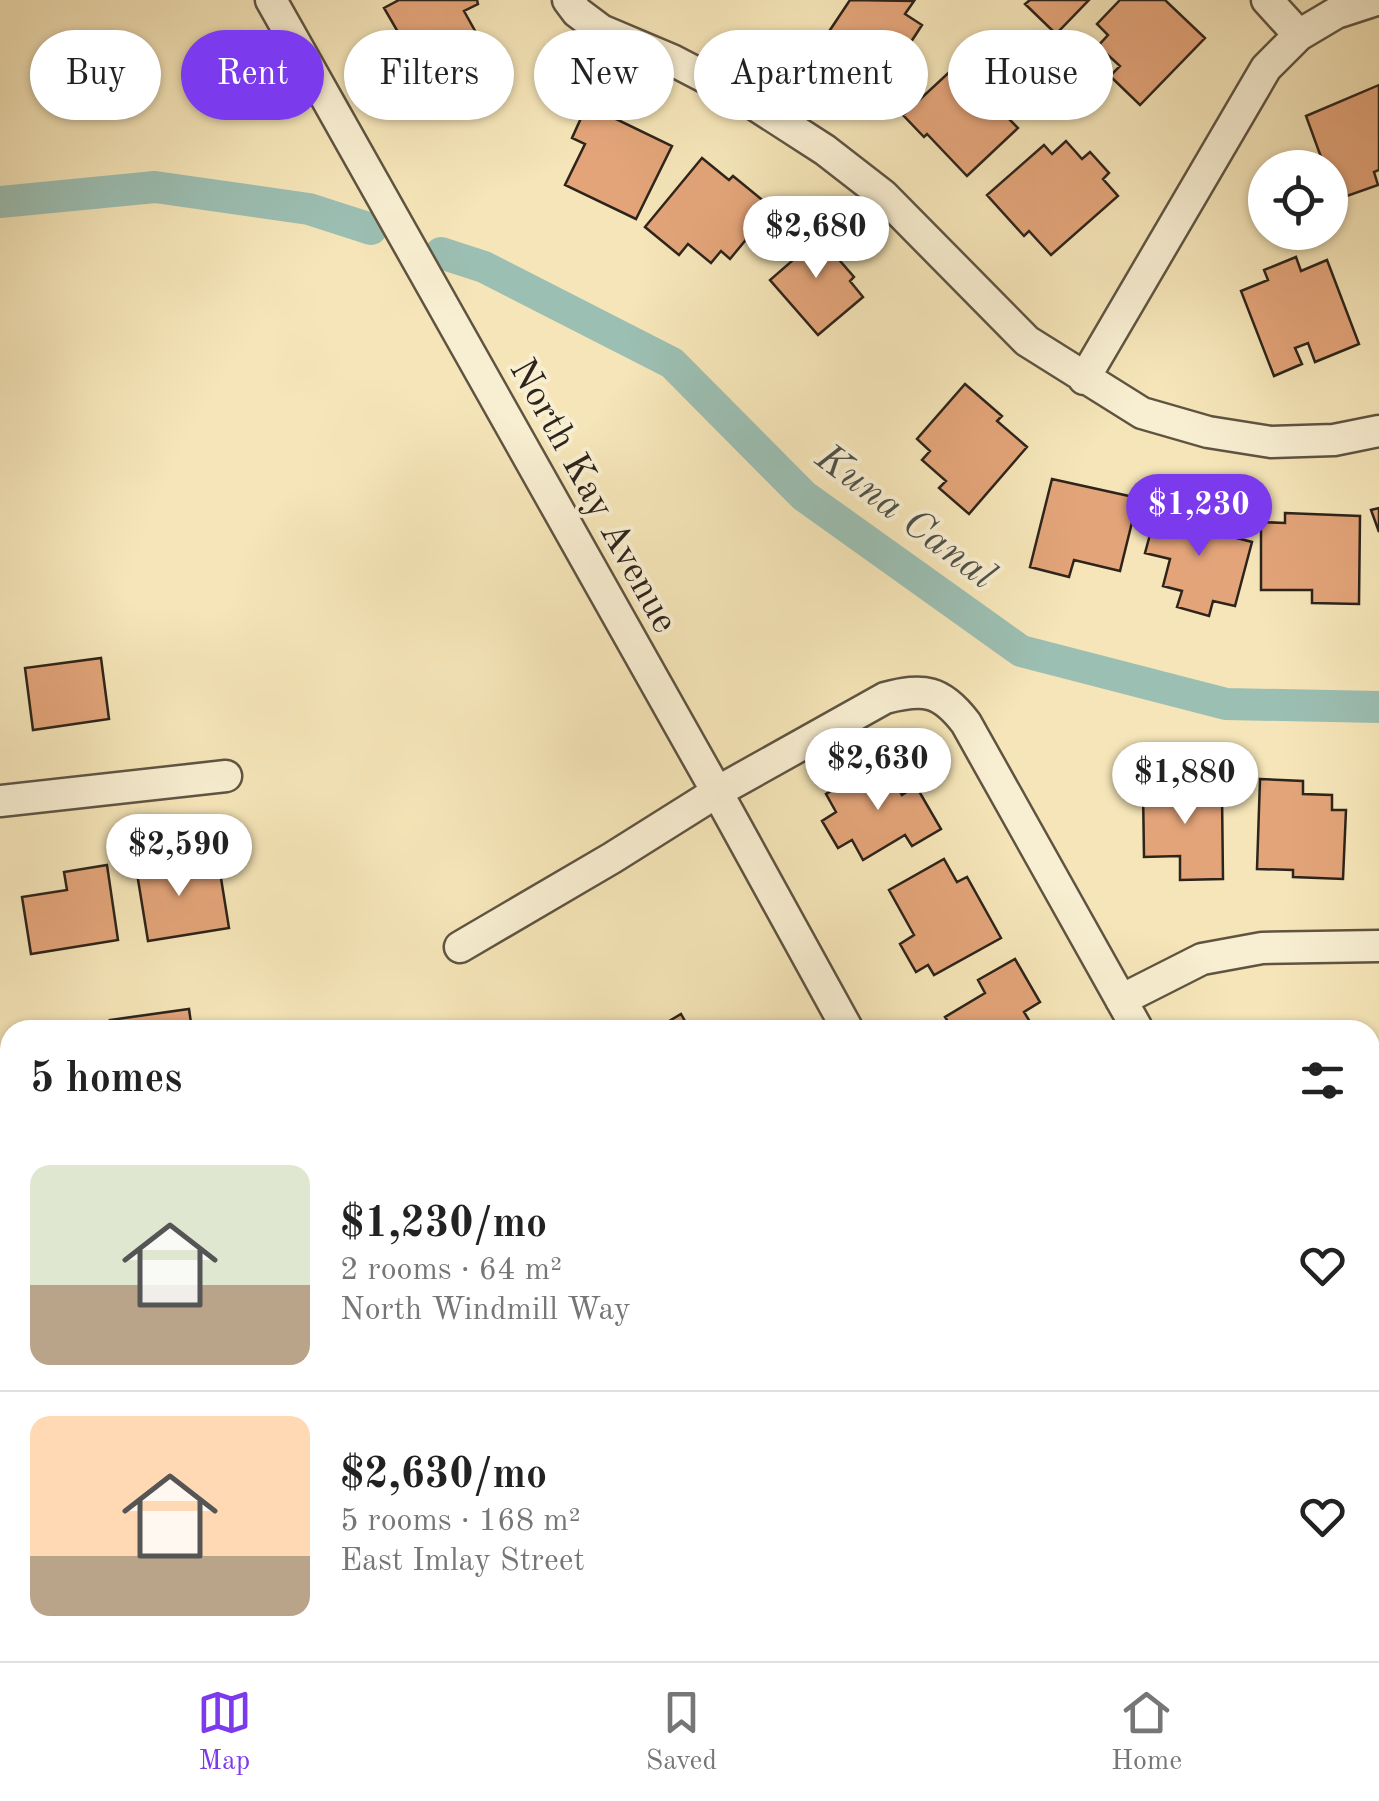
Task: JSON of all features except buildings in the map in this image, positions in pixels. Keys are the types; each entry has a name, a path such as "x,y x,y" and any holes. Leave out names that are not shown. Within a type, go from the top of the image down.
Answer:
{"street":[{"name":"North Kay Avenue","path":"271,0 842,1020"},
{"path":"568,0 601,30 744,97 825,150 884,195 1026,341 1142,413 1208,432 1272,442 1334,440 1379,430"},
{"path":"1267,0 1298,35"},
{"path":"1084,379 1266,68 1298,35 1336,13 1376,0"},
{"path":"460,947 717,792 885,698 931,693 952,705 966,723 1132,1020"},
{"path":"0,801 226,776"},
{"path":"1121,1000 1202,959 1262,948 1379,946"}],"waterway":[{"name":"Kuna Canal","path":"0,202 155,187 309,209 371,229"},
{"name":"Kuna Canal","path":"441,253 484,267 672,363 804,496 1021,651 1226,704 1379,707"}]}
